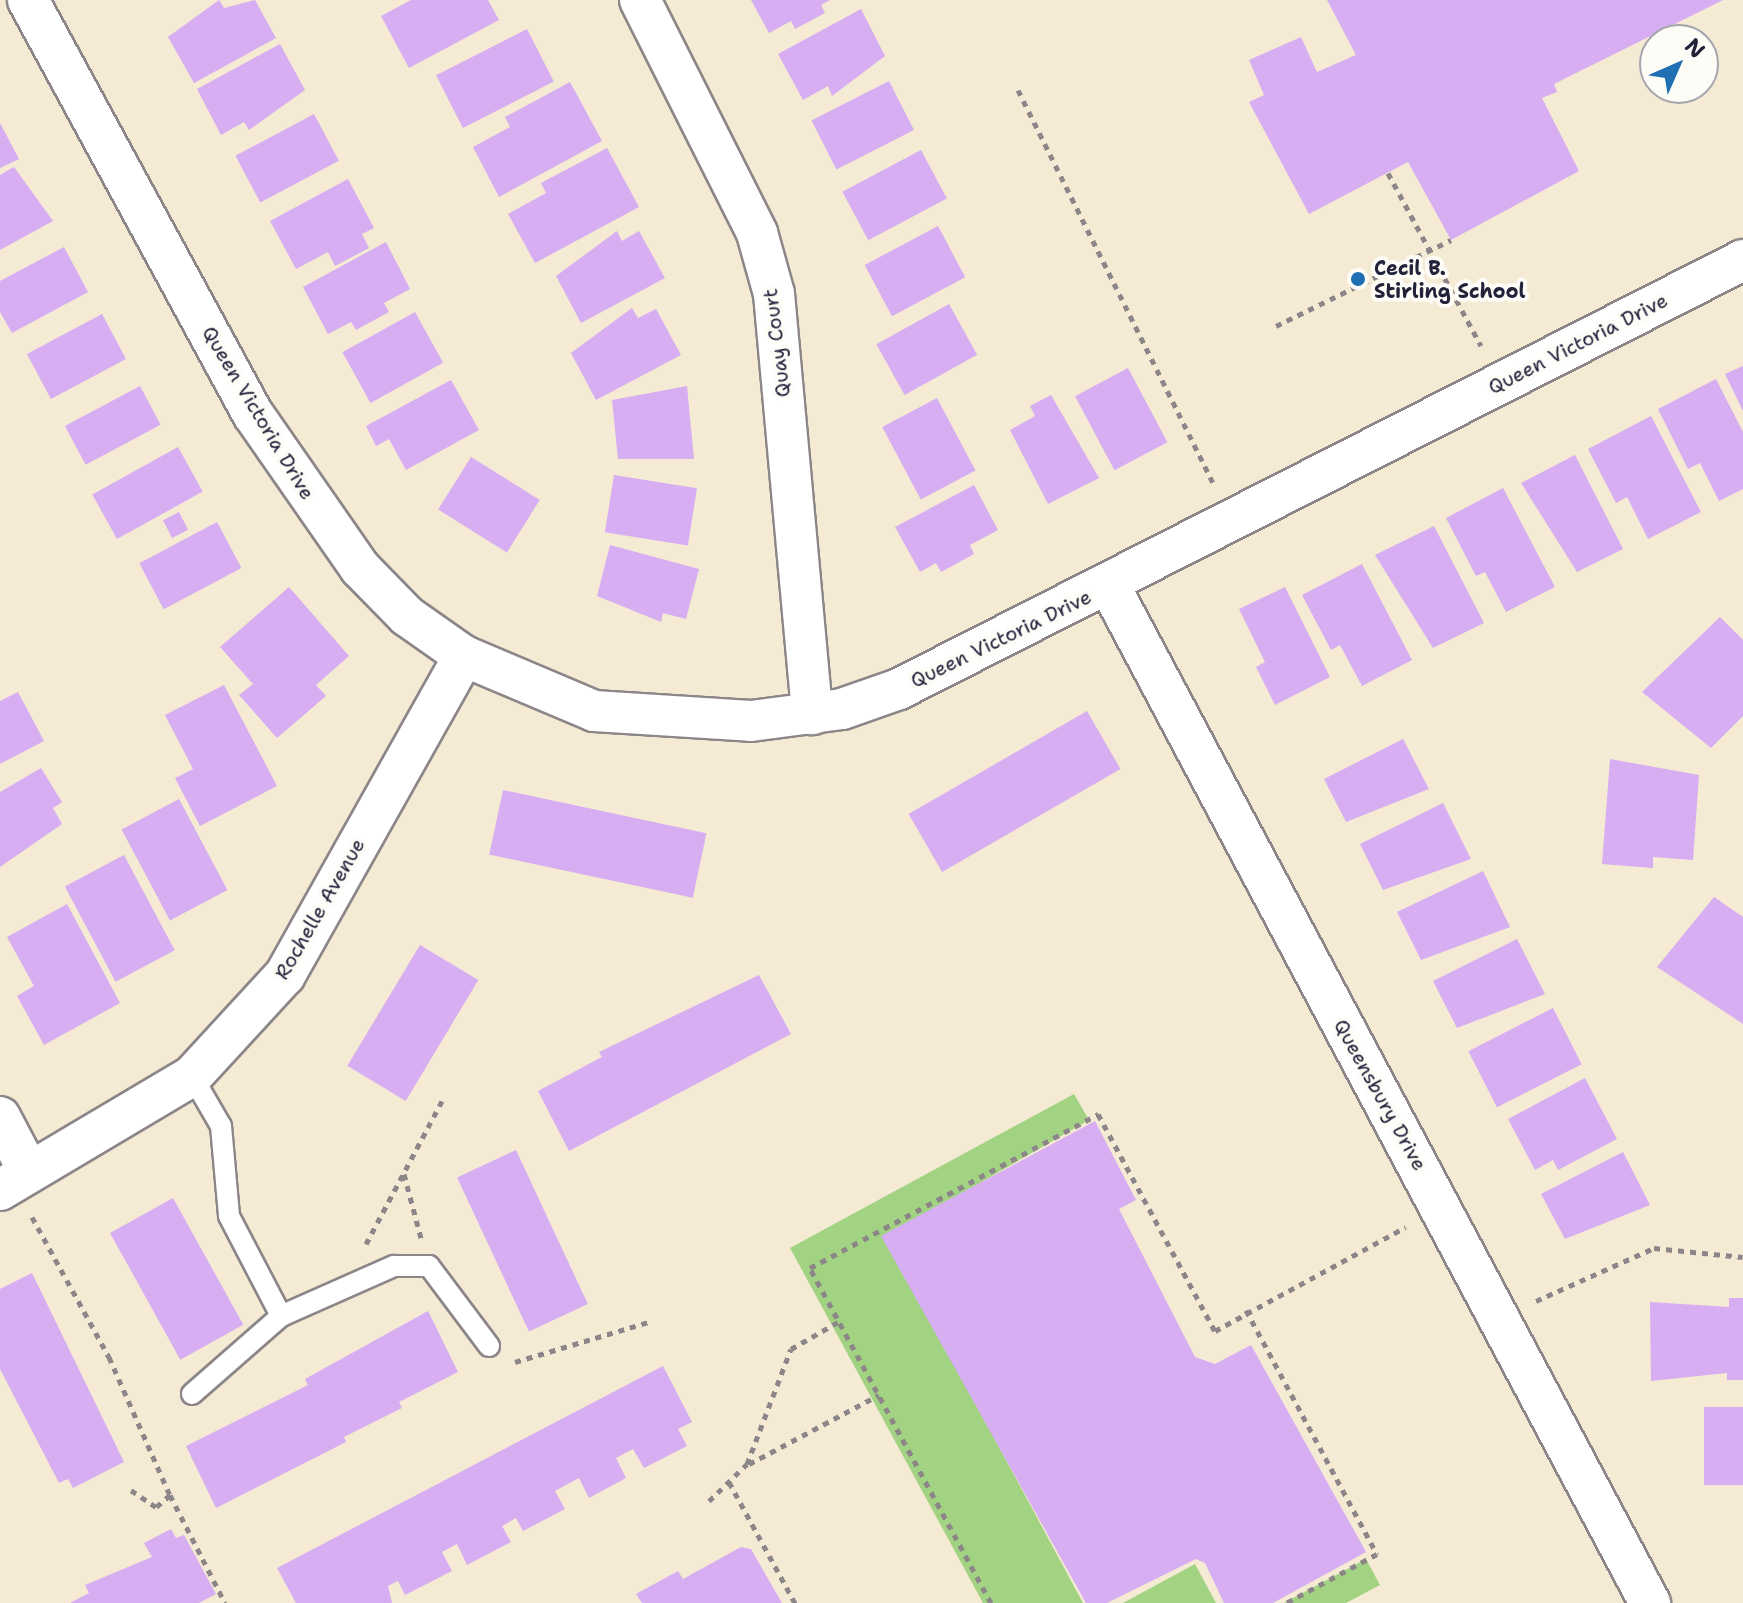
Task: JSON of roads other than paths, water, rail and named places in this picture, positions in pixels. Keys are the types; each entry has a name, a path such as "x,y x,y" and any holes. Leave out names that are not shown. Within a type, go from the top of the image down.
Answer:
{"street":[{"name":"Queen Victoria Drive","path":"28,0 300,489 369,577 464,656 594,711 663,720 812,714 842,709 961,663 1743,260"},
{"name":"Quay Court","path":"640,0 757,233 774,294 812,714"},
{"name":"Queensbury Drive","path":"1110,587 1502,1317 1650,1603"},
{"name":"Rochelle Avenue","path":"13,1180 130,1118 192,1076 285,975 464,656"},
{"path":"0,1117 13,1180"}],"lane":[{"path":"192,1076 221,1126 229,1216 281,1316"},
{"path":"192,1394 281,1316 394,1266 429,1266 489,1346"}],"place":[{"name":"Cecil B. Stirling School","path":"1358,279"}]}
